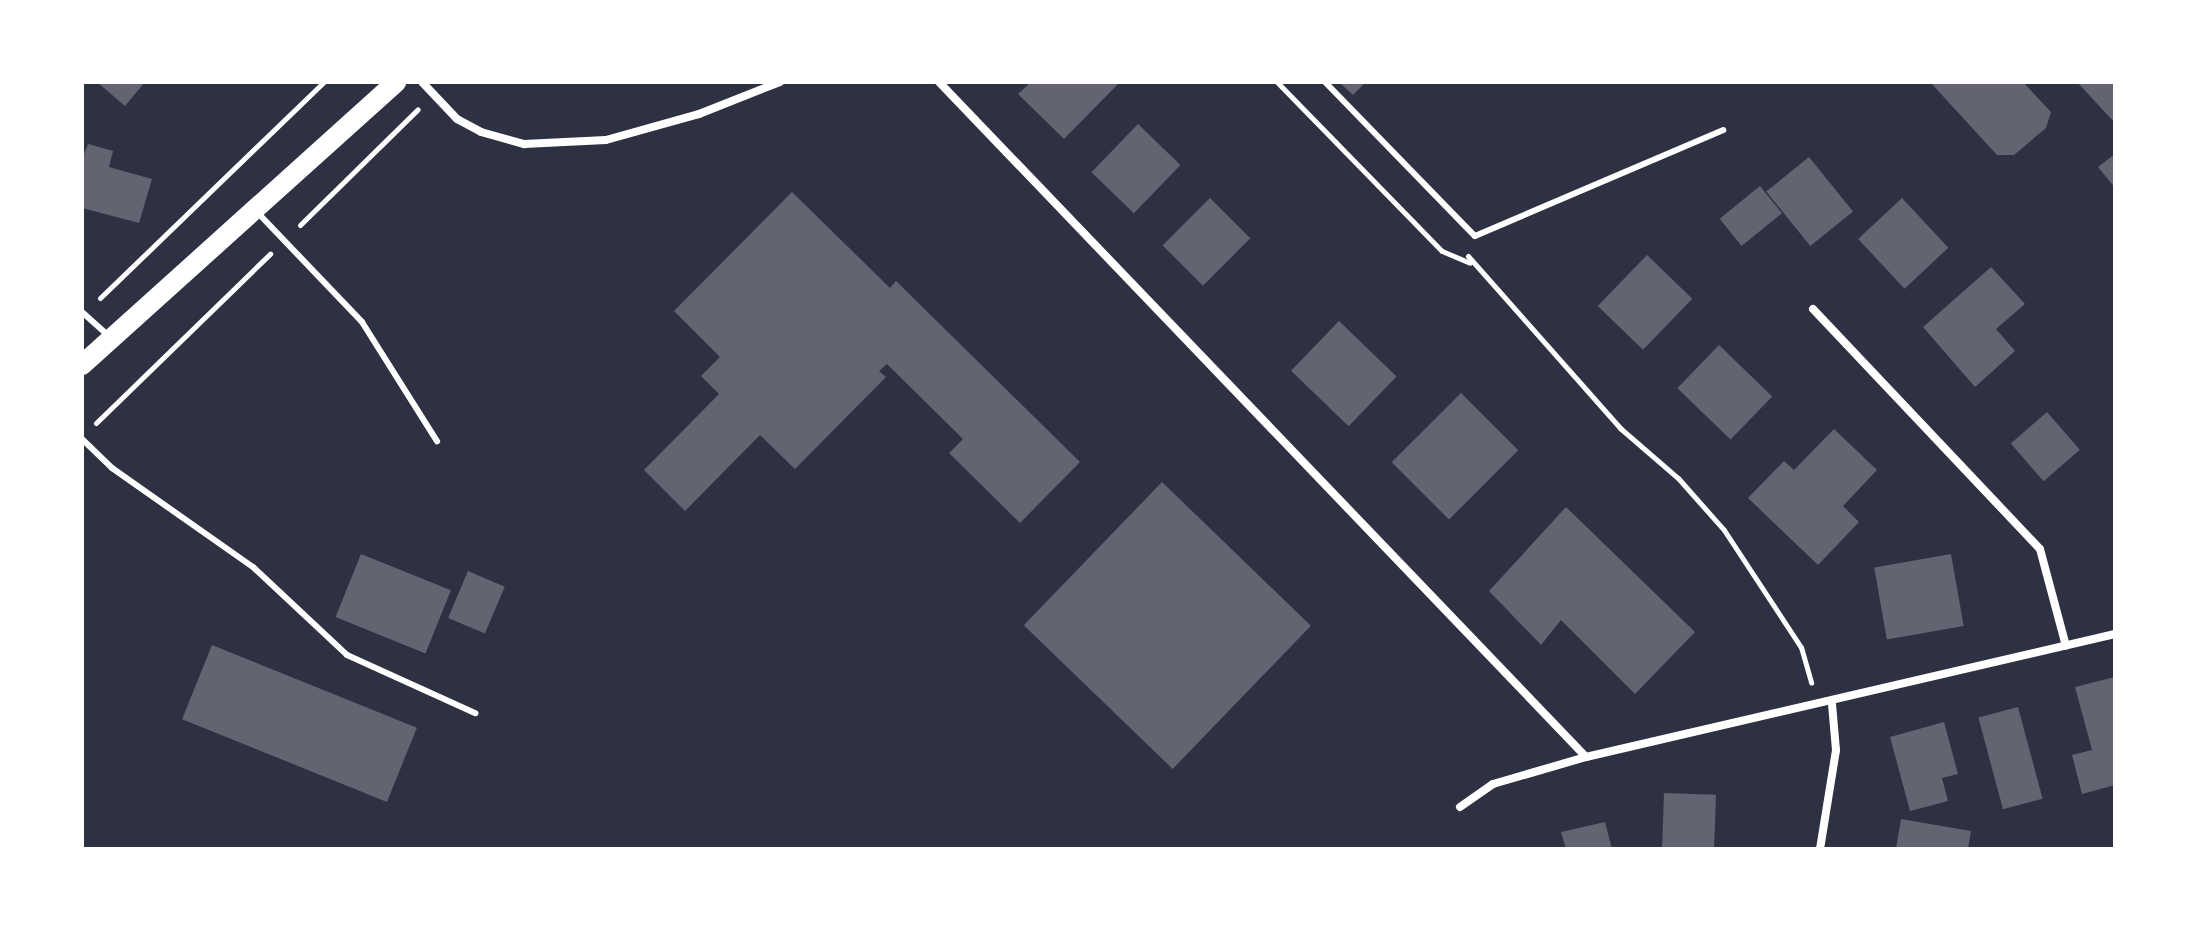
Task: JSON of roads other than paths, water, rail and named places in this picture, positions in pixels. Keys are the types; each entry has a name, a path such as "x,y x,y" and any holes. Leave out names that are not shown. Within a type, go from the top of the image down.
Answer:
{"main road":[{"path":"82,365 396,82"}],"street":[{"path":"422,82 457,119 481,132 524,144 606,140 699,114 780,82"},
{"path":"939,82 1586,757"},
{"path":"1813,309 2040,549 2066,646"},
{"path":"1460,807 1493,784 1586,757 1832,704 2115,634"},
{"path":"1820,849 1836,750 1832,704"}],"lane":[{"path":"1325,82 1475,236 1723,130"},
{"path":"254,209 362,322 437,441"},
{"path":"83,313 111,338"},
{"path":"82,439 112,468 253,567 347,655 475,713"}]}
